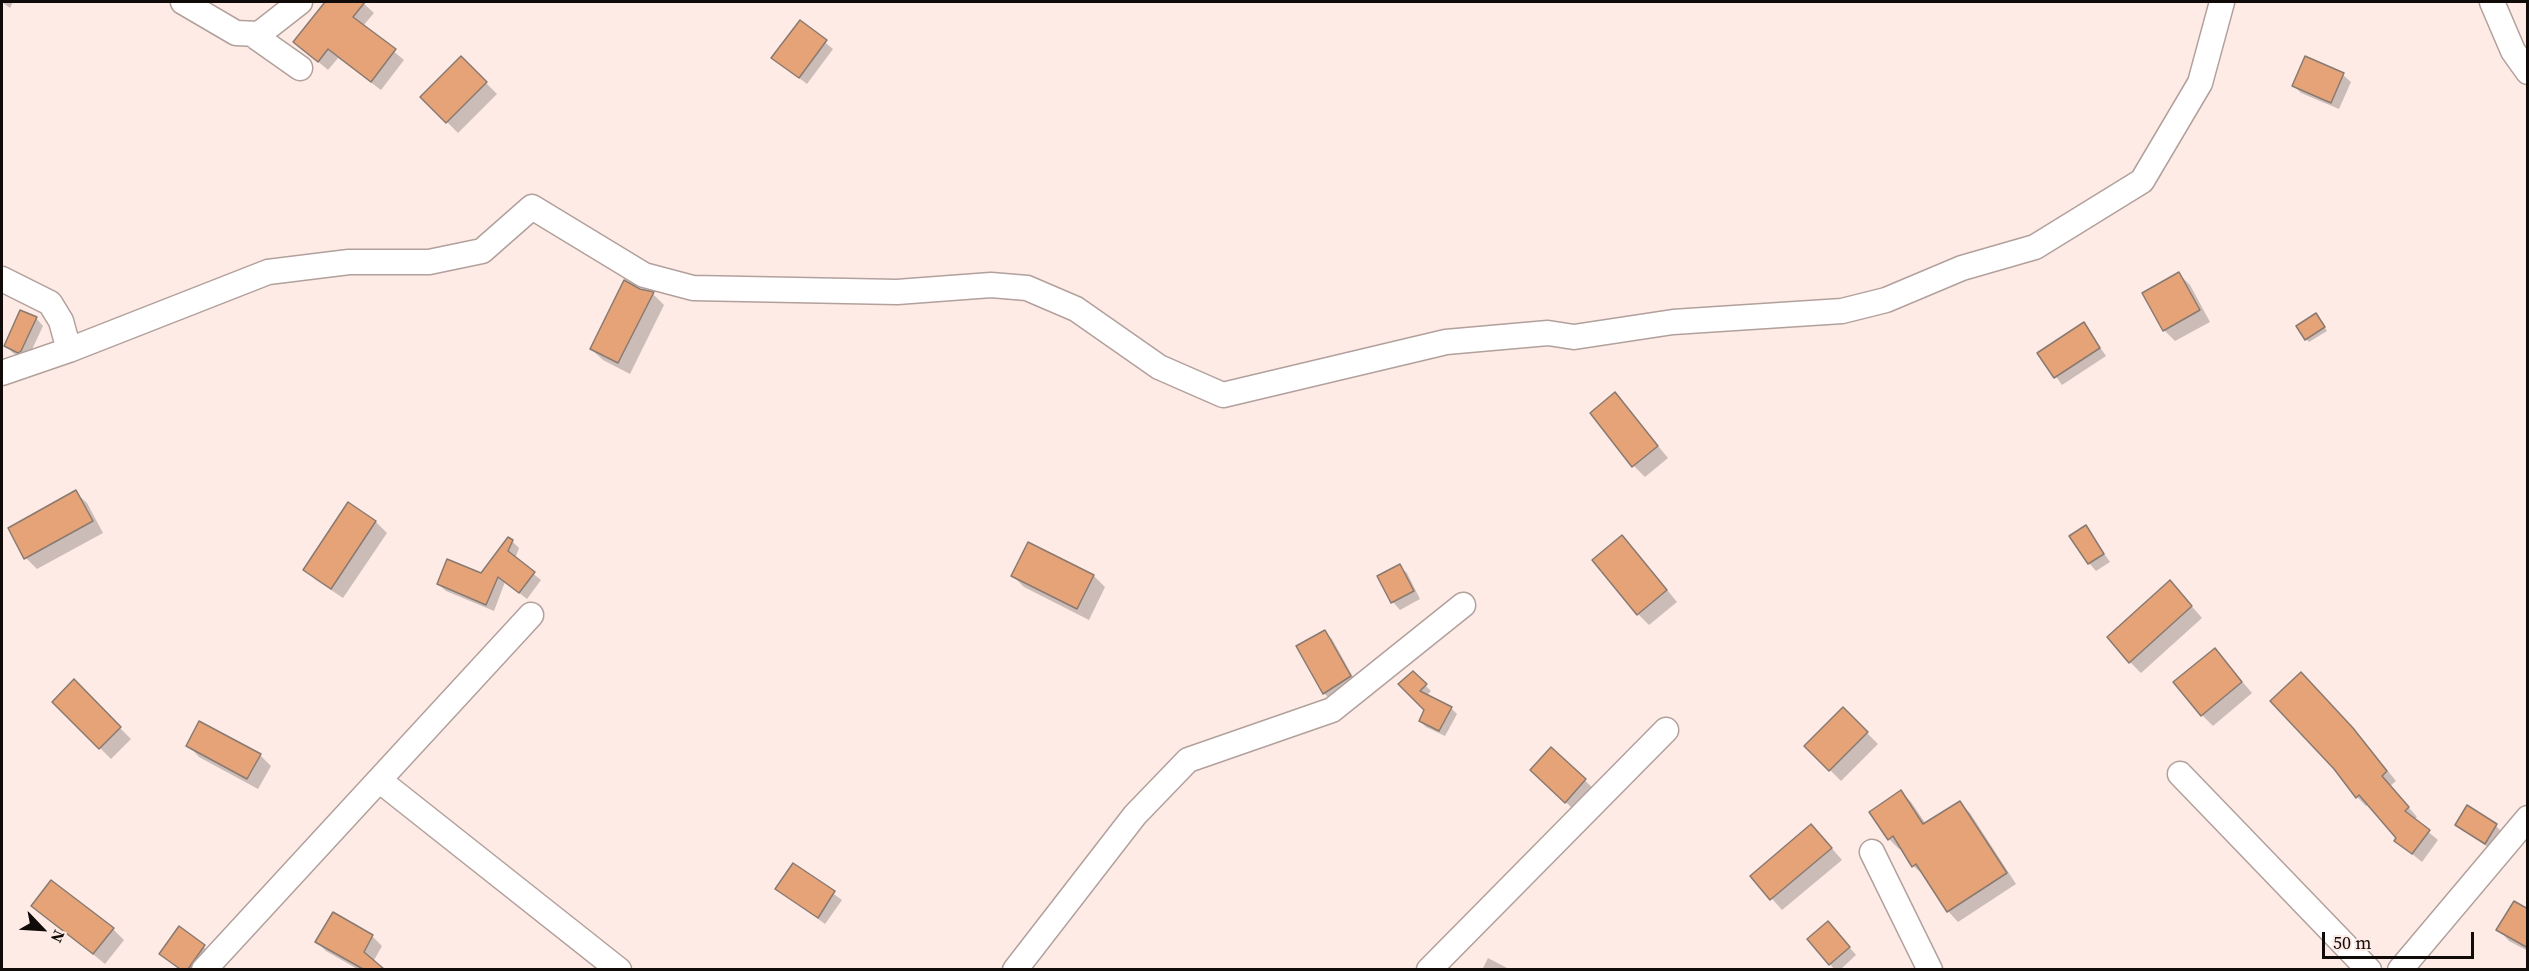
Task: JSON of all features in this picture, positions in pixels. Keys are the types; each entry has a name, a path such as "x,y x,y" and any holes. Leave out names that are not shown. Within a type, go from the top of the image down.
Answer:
{"street":[{"path":"183,2 236,33 259,34"},
{"path":"300,2 255,37 300,68"},
{"path":"2,374 268,272 349,262 429,262 482,251 532,207 644,275 693,288 897,292 991,285 1027,288 1076,309 1159,367 1223,395 1446,342 1548,333 1574,337 1673,322 1842,311 1886,300 1962,268 2035,247 2142,181 2200,83 2222,2"},
{"path":"2492,2 2513,51 2528,72"},
{"path":"2,279 50,303 61,321 69,350"},
{"path":"1015,969 1135,815 1188,760 1332,710 1462,606"},
{"path":"204,969 531,615"},
{"path":"1429,969 1666,730"},
{"path":"2180,774 2369,969"},
{"path":"379,780 619,969"},
{"path":"2400,969 2528,818"},
{"path":"1872,852 1930,969"}],"building":[{"path":"325,2 365,2 353,17 396,49 371,82 328,49 318,62 293,42"},
{"path":"800,20 827,40 799,78 771,58"},
{"path":"461,56 487,82 446,123 420,97"},
{"path":"2305,56 2344,73 2331,103 2292,86"},
{"path":"2179,272 2200,310 2163,331 2142,293"},
{"path":"624,280 640,289 654,292 618,363 590,349"},
{"path":"20,310 37,317 18,353 4,346"},
{"path":"2316,313 2325,327 2305,340 2296,326"},
{"path":"2084,322 2100,348 2054,378 2037,353"},
{"path":"1615,392 1658,446 1632,467 1590,413"},
{"path":"76,490 93,521 24,559 8,528"},
{"path":"348,502 376,521 331,589 303,570"},
{"path":"2086,525 2104,554 2088,564 2069,536"},
{"path":"1622,535 1667,590 1637,615 1592,560"},
{"path":"508,537 513,540 508,551 535,572 519,593 498,577 486,605 437,584 447,559 481,573"},
{"path":"1028,542 1094,575 1077,609 1011,576"},
{"path":"1400,564 1414,591 1391,603 1377,576"},
{"path":"2170,580 2192,606 2129,663 2107,637"},
{"path":"1325,630 1351,676 1323,694 1296,646"},
{"path":"2215,648 2242,682 2201,716 2173,682"},
{"path":"1413,671 1427,684 1420,691 1452,707 1439,731 1419,721 1424,710 1398,684"},
{"path":"2301,672 2353,728 2387,771 2382,776 2409,807 2405,811 2430,830 2412,854 2394,841 2396,838 2359,795 2356,798 2334,769 2270,701"},
{"path":"74,679 121,727 99,749 52,702"},
{"path":"1843,707 1868,732 1829,771 1804,746"},
{"path":"199,721 261,754 247,779 186,746"},
{"path":"1551,747 1586,779 1565,803 1530,770"},
{"path":"1901,790 1923,824 1960,801 2007,873 1947,912 1916,864 1912,867 1893,836 1888,840 1869,812"},
{"path":"2467,805 2497,824 2485,844 2455,825"},
{"path":"1811,824 1832,848 1770,900 1750,876"},
{"path":"793,863 835,891 818,918 775,889"},
{"path":"51,880 114,928 93,954 31,906"},
{"path":"2514,901 2528,909 2528,948 2496,930"},
{"path":"333,912 373,935 364,952 384,969 363,969 315,942"},
{"path":"1828,921 1850,947 1829,965 1807,939"},
{"path":"179,926 205,945 188,969 180,969 159,954"}]}
